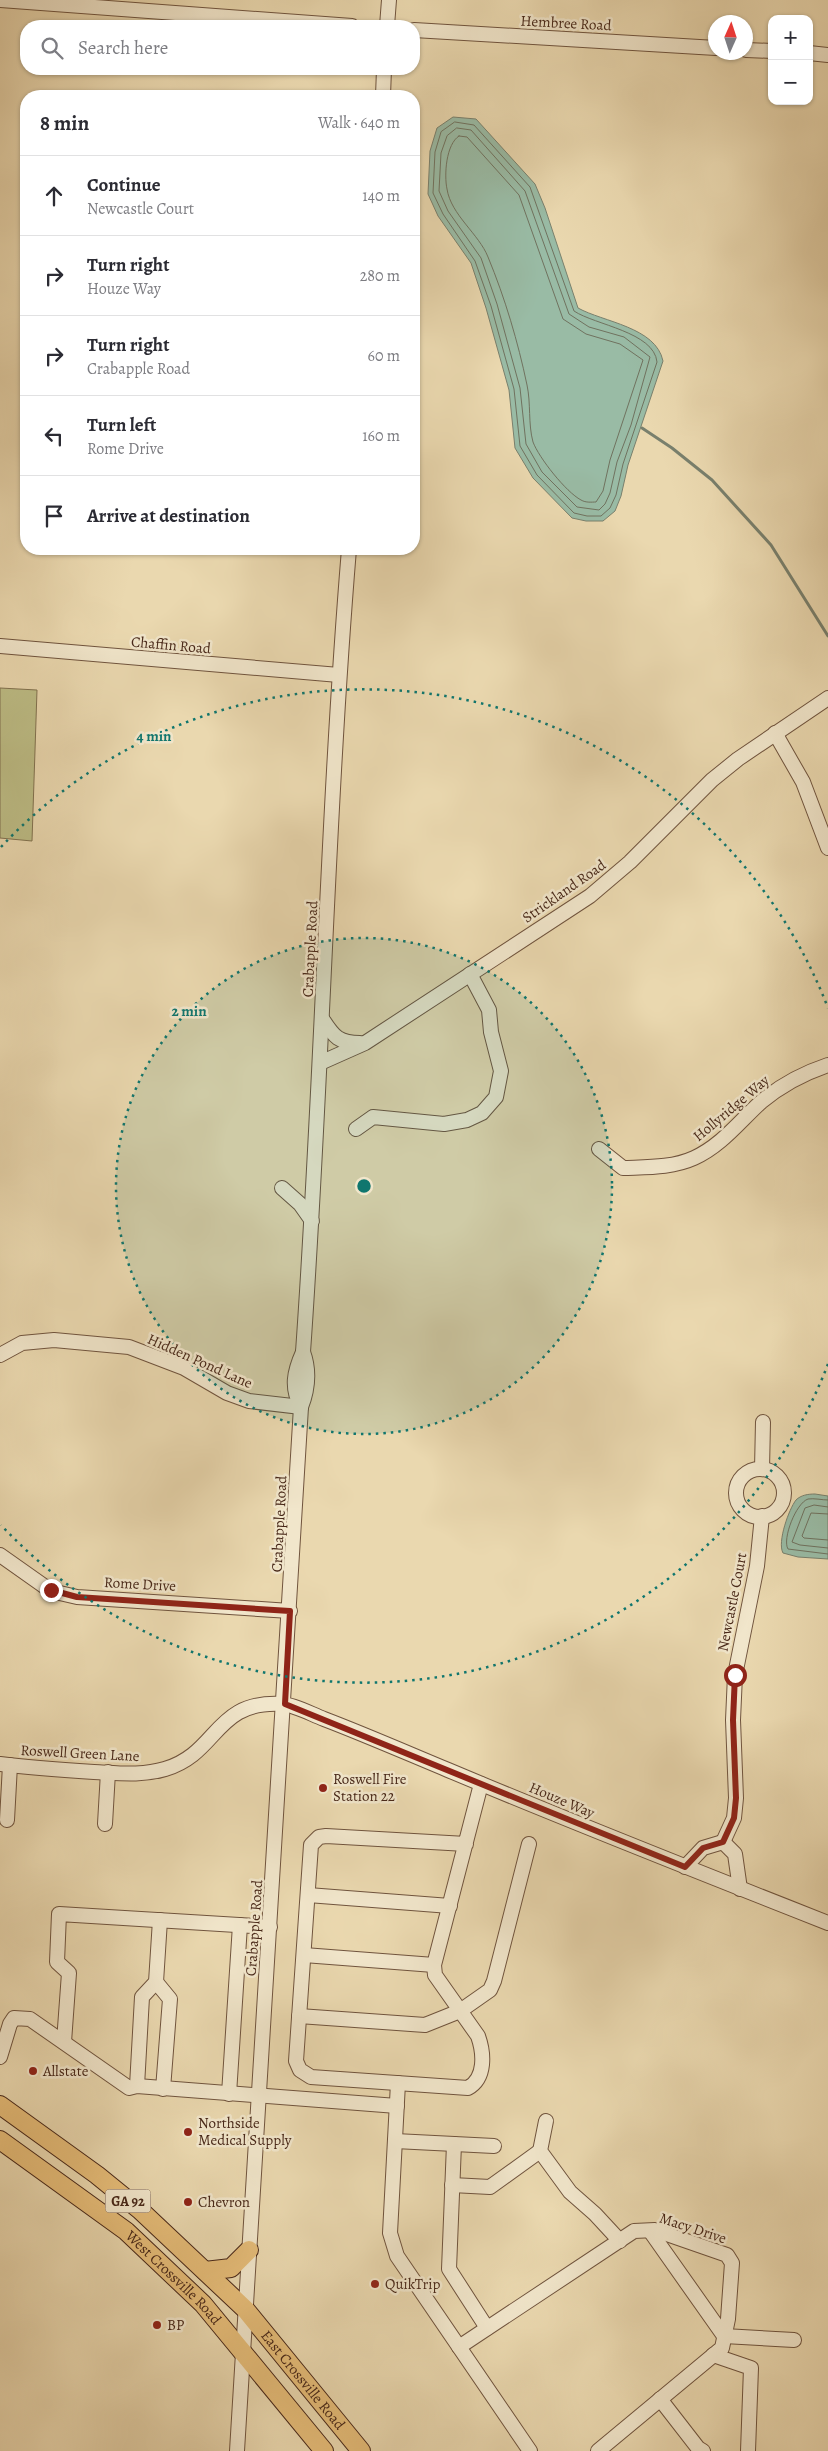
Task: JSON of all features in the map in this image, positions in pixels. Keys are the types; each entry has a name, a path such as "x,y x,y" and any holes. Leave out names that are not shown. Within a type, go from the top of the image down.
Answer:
{"main road":[{"name":"West Crossville Road","path":"0,2105 97,2175 140,2210 245,2310"},
{"name":"West Crossville Road","path":"0,2140 126,2231 203,2304 244,2351"},
{"path":"205,2271 226,2271 249,2250"},
{"name":"East Crossville Road","path":"245,2310 361,2451"},
{"name":"East Crossville Road","path":"244,2351 324,2451"}],"street":[{"path":"0,0 271,20"},
{"path":"387,20 389,0"},
{"name":"Hembree Road","path":"420,30 708,48"},
{"path":"753,50 768,51"},
{"path":"813,54 828,55"},
{"path":"383,90 384,75"},
{"name":"Crabapple Road","path":"238,2451 245,2310 285,1704 301,1407 294,1393 297,1366 304,1352 323,1020 339,675 349,555"},
{"name":"Chaffin Road","path":"0,646 339,675"},
{"path":"311,673 329,688 338,703"},
{"name":"Strickland Road","path":"320,1063 365,1043 590,896 630,862 712,780 828,698"},
{"path":"775,734 803,782 828,848"},
{"path":"356,1129 373,1117 444,1124 466,1120 482,1113 496,1097 501,1071 491,1032 489,1010 470,974"},
{"path":"323,1020 330,1032 344,1043 365,1043"},
{"name":"Hollyridge Way","path":"599,1149 623,1168 660,1166 695,1158 718,1144 763,1101 787,1083 828,1065"},
{"path":"282,1188 300,1204 312,1221"},
{"name":"Hidden Pond Lane","path":"0,1355 22,1343 54,1340 129,1347 184,1368 227,1393 248,1402 301,1407"},
{"path":"762,1469 763,1422"},
{"path":"762,1469 776,1475 783,1489 781,1504 776,1510 762,1516 754,1516 741,1508 736,1493 741,1478 754,1470 762,1469"},
{"name":"Newcastle Court","path":"723,1842 734,1818 736,1798 733,1720 735,1675 757,1566 762,1516"},
{"name":"Rome Drive","path":"0,1555 51,1590 77,1597 290,1611"},
{"name":"Roswell Green Lane","path":"5,1764 141,1774 166,1769 188,1758 204,1745 226,1720 240,1709 259,1704 285,1704"},
{"name":"Houze Way","path":"285,1704 685,1867 828,1923"},
{"path":"5,1764 7,1820"},
{"path":"105,1824 108,1772"},
{"path":"466,1844 320,1837 312,1845 296,2061 305,2075 468,2088 474,2085 481,2073 482,2048 478,2036 435,1975 434,1965 450,1906 466,1844 481,1784"},
{"path":"685,1867 703,1848 723,1842 735,1854 740,1888"},
{"path":"299,2016 425,2025 460,2011 490,1990 494,1981 529,1844"},
{"path":"308,1895 450,1906"},
{"path":"64,2042 69,1973 57,1962 59,1914 270,1927"},
{"path":"137,2086 142,1997 156,1982 160,1920"},
{"path":"229,2094 240,1925"},
{"path":"304,1955 434,1965"},
{"path":"156,1982 170,1999 163,2089"},
{"path":"0,2057 10,2024 14,2018 30,2019 129,2088 137,2086 396,2106"},
{"path":"398,2083 390,2233 396,2256 530,2451"},
{"path":"452,2185 490,2187 540,2151 546,2121"},
{"path":"394,2141 494,2146"},
{"path":"454,2144 449,2269 487,2328"},
{"path":"540,2151 570,2192 620,2240"},
{"name":"Macy Drive","path":"459,2346 634,2231 650,2231 727,2255 732,2263 728,2319 722,2348 598,2451"},
{"path":"650,2231 724,2336 794,2340"},
{"path":"713,2355 751,2368 748,2451"},
{"path":"660,2400 698,2448 703,2451"}],"green space":[{"path":"0,688 37,690 32,841 0,838"}],"water":[{"path":"453,117 476,119 535,184 545,208 578,308 640,333 650,340 658,350 663,361 628,465 621,496 615,511 603,521 586,521 572,518 533,478 515,448 509,390 471,263 438,216 428,194 430,151 437,128"},
{"path":"815,1494 828,1496 828,1559 798,1557 783,1553 783,1534 793,1504 800,1497"}],"waterway":[{"path":"642,428 672,448 712,480 771,545 828,636"}],"place":[{"name":"Roswell Fire Station 22","path":"323,1788"},
{"name":"Allstate","path":"33,2071"},
{"name":"Northside Medical Supply","path":"188,2132"},
{"name":"Chevron","path":"188,2202"},
{"name":"QuikTrip","path":"375,2284"},
{"name":"BP","path":"157,2325"}],"route":[{"path":"51,1590 77,1597 290,1611 285,1704 365,1735 604,1836 685,1867 703,1848 723,1842 734,1818 736,1798 733,1720 735,1675"}]}
